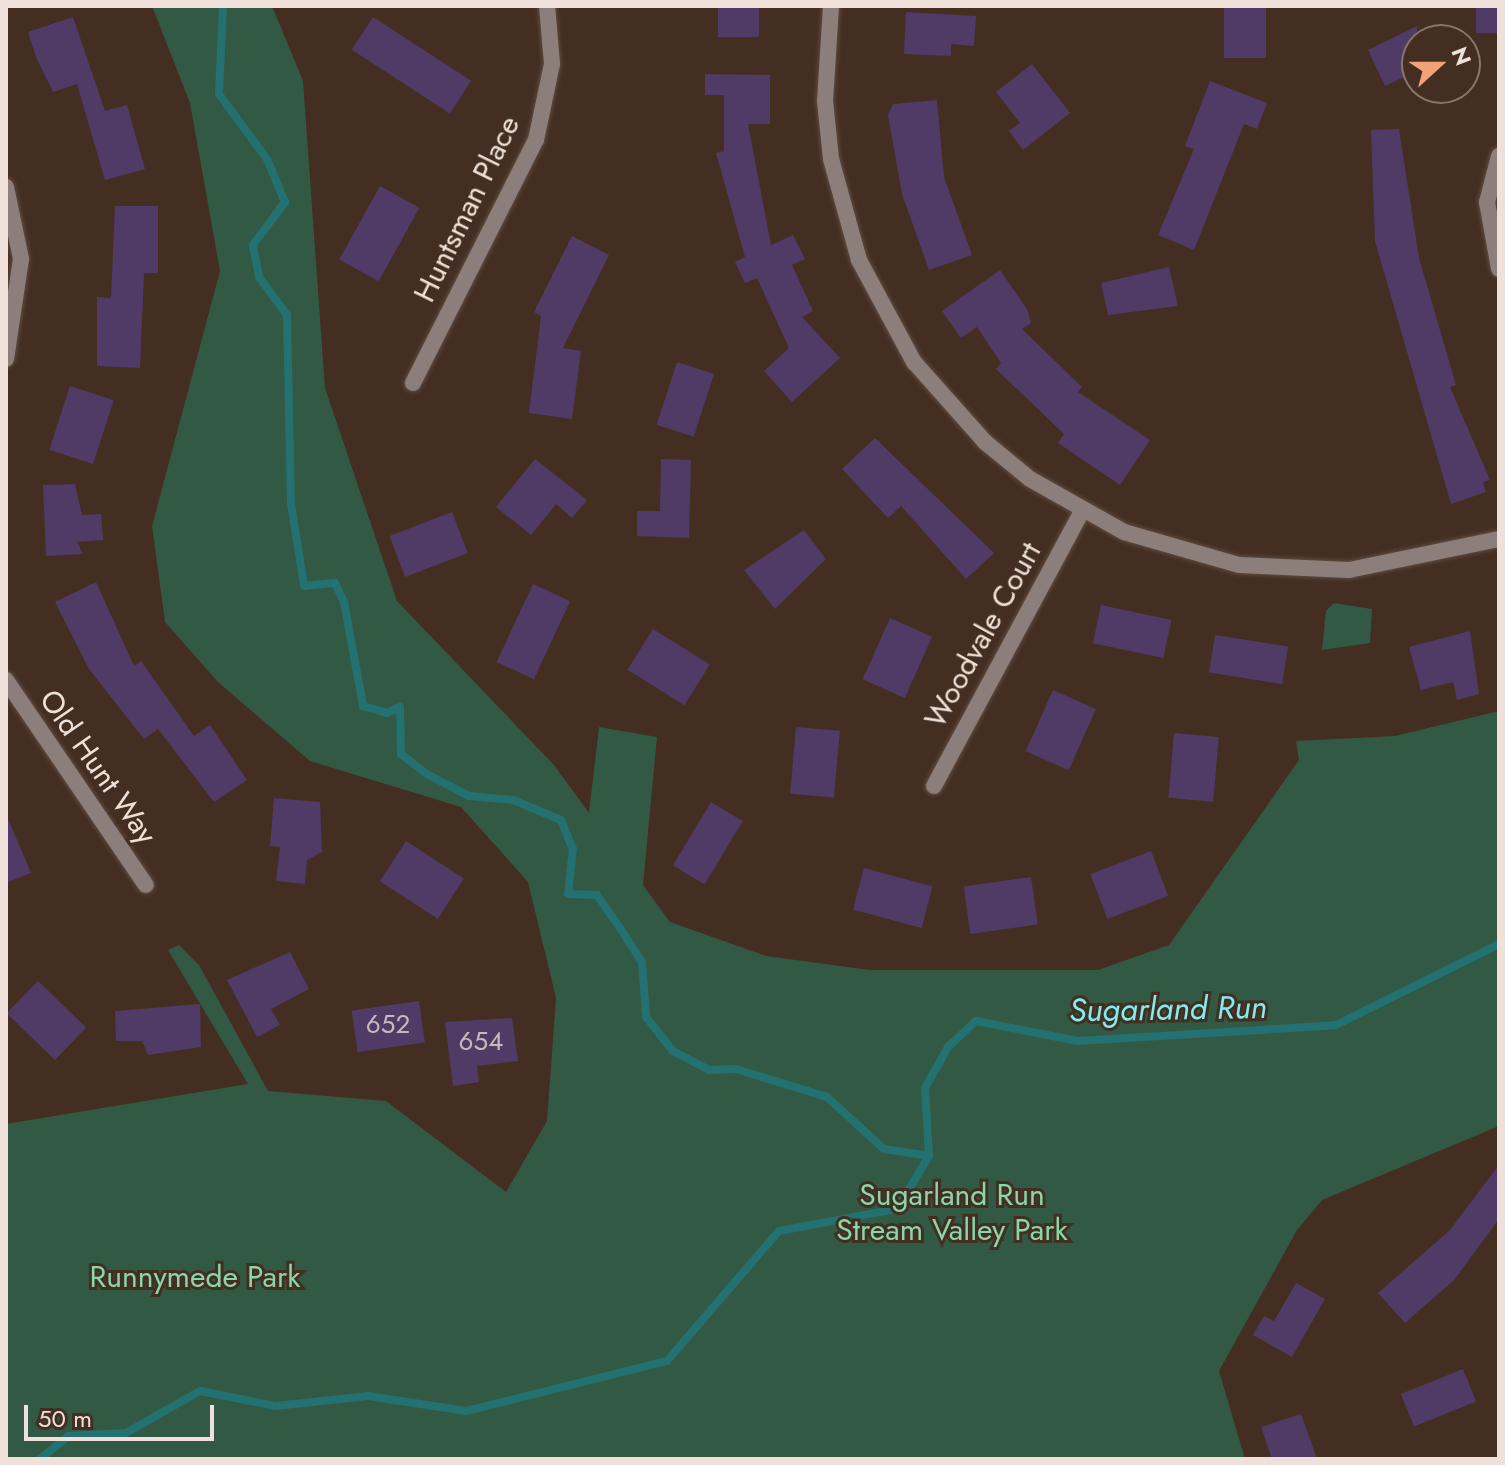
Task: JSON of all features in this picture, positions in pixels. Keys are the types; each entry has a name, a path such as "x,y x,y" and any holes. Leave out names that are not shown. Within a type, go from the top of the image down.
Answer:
{"street":[{"name":"Huntsman Place","path":"413,383 536,140 552,64 547,6"},
{"path":"831,6 825,101 831,159 879,304 914,362 975,433 1082,511 1180,551 1296,571 1403,563 1499,539"},
{"path":"1499,156 1487,202 1499,269"},
{"path":"6,187 21,259 6,359"},
{"name":"Woodvale Court","path":"934,786 1082,511"},
{"name":"Old Hunt Way","path":"6,680 146,885"}],"green space":[{"name":"Sugarland Run Stream Valley Park","path":"152,6 272,6 303,81 325,388 397,601 554,765 589,813 599,727 657,737 643,885 670,922 766,956 870,970 1098,970 1169,945 1299,760 1296,741 1395,736 1499,711 1499,1126 1322,1200 1297,1230 1219,1371 1245,1459 6,1459 6,1124 248,1084 168,950 179,945 199,965 268,1091 386,1101 506,1192 547,1121 556,998 528,882 461,807 310,761 218,682 165,622 152,526 220,271 190,103"},
{"path":"1334,603 1372,609 1370,643 1322,650 1326,611"}],"building":[{"path":"718,6 759,6 759,37 718,37"},
{"path":"1224,6 1266,6 1266,58 1224,58"},
{"path":"1476,6 1499,6 1499,33 1481,33 1481,24 1476,24"},
{"path":"906,12 976,16 974,46 951,44 951,56 904,54"},
{"path":"73,17 105,111 127,105 145,169 105,180 77,84 53,92 36,57 28,32"},
{"path":"373,17 471,81 450,113 352,50"},
{"path":"1401,34 1401,78 1385,86 1368,50"},
{"path":"1032,64 1070,113 1023,150 1009,131 1020,123 996,92"},
{"path":"705,74 770,75 770,124 748,124 771,245 793,235 805,259 792,265 813,311 802,317 840,358 792,402 764,371 789,348 757,278 745,283 735,262 745,257 716,153 724,151 724,95 705,95"},
{"path":"1210,81 1267,103 1257,129 1244,124 1194,250 1158,235 1194,149 1185,146"},
{"path":"937,100 944,177 972,255 929,270 902,194 888,115 893,104"},
{"path":"1399,129 1419,258 1456,385 1450,387 1490,480 1483,482 1486,492 1451,504 1375,241 1371,130"},
{"path":"380,186 419,208 379,281 339,259"},
{"path":"115,206 158,206 158,273 144,273 140,368 97,366 97,297 111,298"},
{"path":"572,236 609,255 563,348 581,351 572,419 529,413 541,316 534,312"},
{"path":"1169,267 1178,306 1108,315 1101,283"},
{"path":"1000,270 1027,309 1031,323 1022,329 1082,387 1078,392 1150,440 1120,485 1058,443 1064,434 996,369 1001,363 977,327 961,338 942,311"},
{"path":"677,362 714,374 694,437 657,425"},
{"path":"70,386 114,400 93,464 49,450"},
{"path":"875,438 994,553 966,579 901,506 888,518 842,469"},
{"path":"535,459 587,500 572,518 556,504 531,535 496,507"},
{"path":"661,459 691,460 689,538 637,536 637,511 660,511"},
{"path":"75,484 82,515 101,514 103,540 77,542 83,554 46,556 43,485"},
{"path":"452,512 468,553 405,577 389,536"},
{"path":"804,530 826,559 775,609 744,570"},
{"path":"96,582 134,666 141,661 194,736 210,725 247,780 214,802 158,729 144,739 89,669 55,602"},
{"path":"533,584 570,601 534,679 497,662"},
{"path":"1101,605 1171,620 1163,658 1093,643"},
{"path":"890,618 932,637 905,698 863,679"},
{"path":"653,629 710,665 684,705 628,670"},
{"path":"1470,631 1479,694 1457,700 1453,682 1421,690 1409,647"},
{"path":"1215,635 1288,647 1282,684 1209,673"},
{"path":"1053,690 1096,709 1069,770 1026,751"},
{"path":"796,727 840,731 834,798 790,794"},
{"path":"1174,733 1219,737 1213,802 1168,798"},
{"path":"274,798 320,802 322,852 307,860 305,884 276,881 280,847 270,846"},
{"path":"711,802 743,821 705,884 673,865"},
{"path":"6,814 31,873 6,883"},
{"path":"406,841 464,879 438,919 380,881"},
{"path":"1151,851 1168,896 1108,919 1090,874"},
{"path":"864,868 933,886 921,928 853,910"},
{"path":"1031,877 1038,925 970,934 964,886"},
{"path":"290,952 309,989 271,1009 280,1025 257,1037 227,980"},
{"path":"38,981 86,1028 55,1060 7,1013"},
{"path":"419,1001 425,1043 358,1052 352,1010"},
{"path":"200,1004 201,1047 148,1055 142,1041 116,1041 115,1011"},
{"path":"512,1018 518,1061 477,1066 479,1082 453,1086 445,1022"},
{"path":"1499,1165 1499,1219 1454,1280 1405,1323 1378,1293 1450,1230"},
{"path":"1296,1283 1325,1299 1292,1357 1253,1335 1264,1316 1274,1321"},
{"path":"1463,1369 1476,1401 1414,1427 1401,1394"},
{"path":"1301,1414 1317,1459 1272,1459 1261,1427"}],"waterway":[{"path":"223,6 219,94 267,159 285,202 253,245 259,277 287,315 291,503 304,586 335,583 344,602 363,706 387,713 400,707 401,754 425,773 469,796 513,800 561,820 573,849 568,894 597,895 620,928 642,962 646,1017 673,1051 709,1070 736,1069 827,1097 884,1149 929,1156"},
{"name":"Sugarland Run","path":"40,1459 68,1436 126,1433 200,1391 275,1406 368,1396 466,1411 667,1361 779,1231 897,1209 929,1156 925,1088 948,1047 976,1021 1078,1041 1336,1025 1499,944"}],"park label":[{"name":"Runnymede Park","path":"195,1277"}]}
